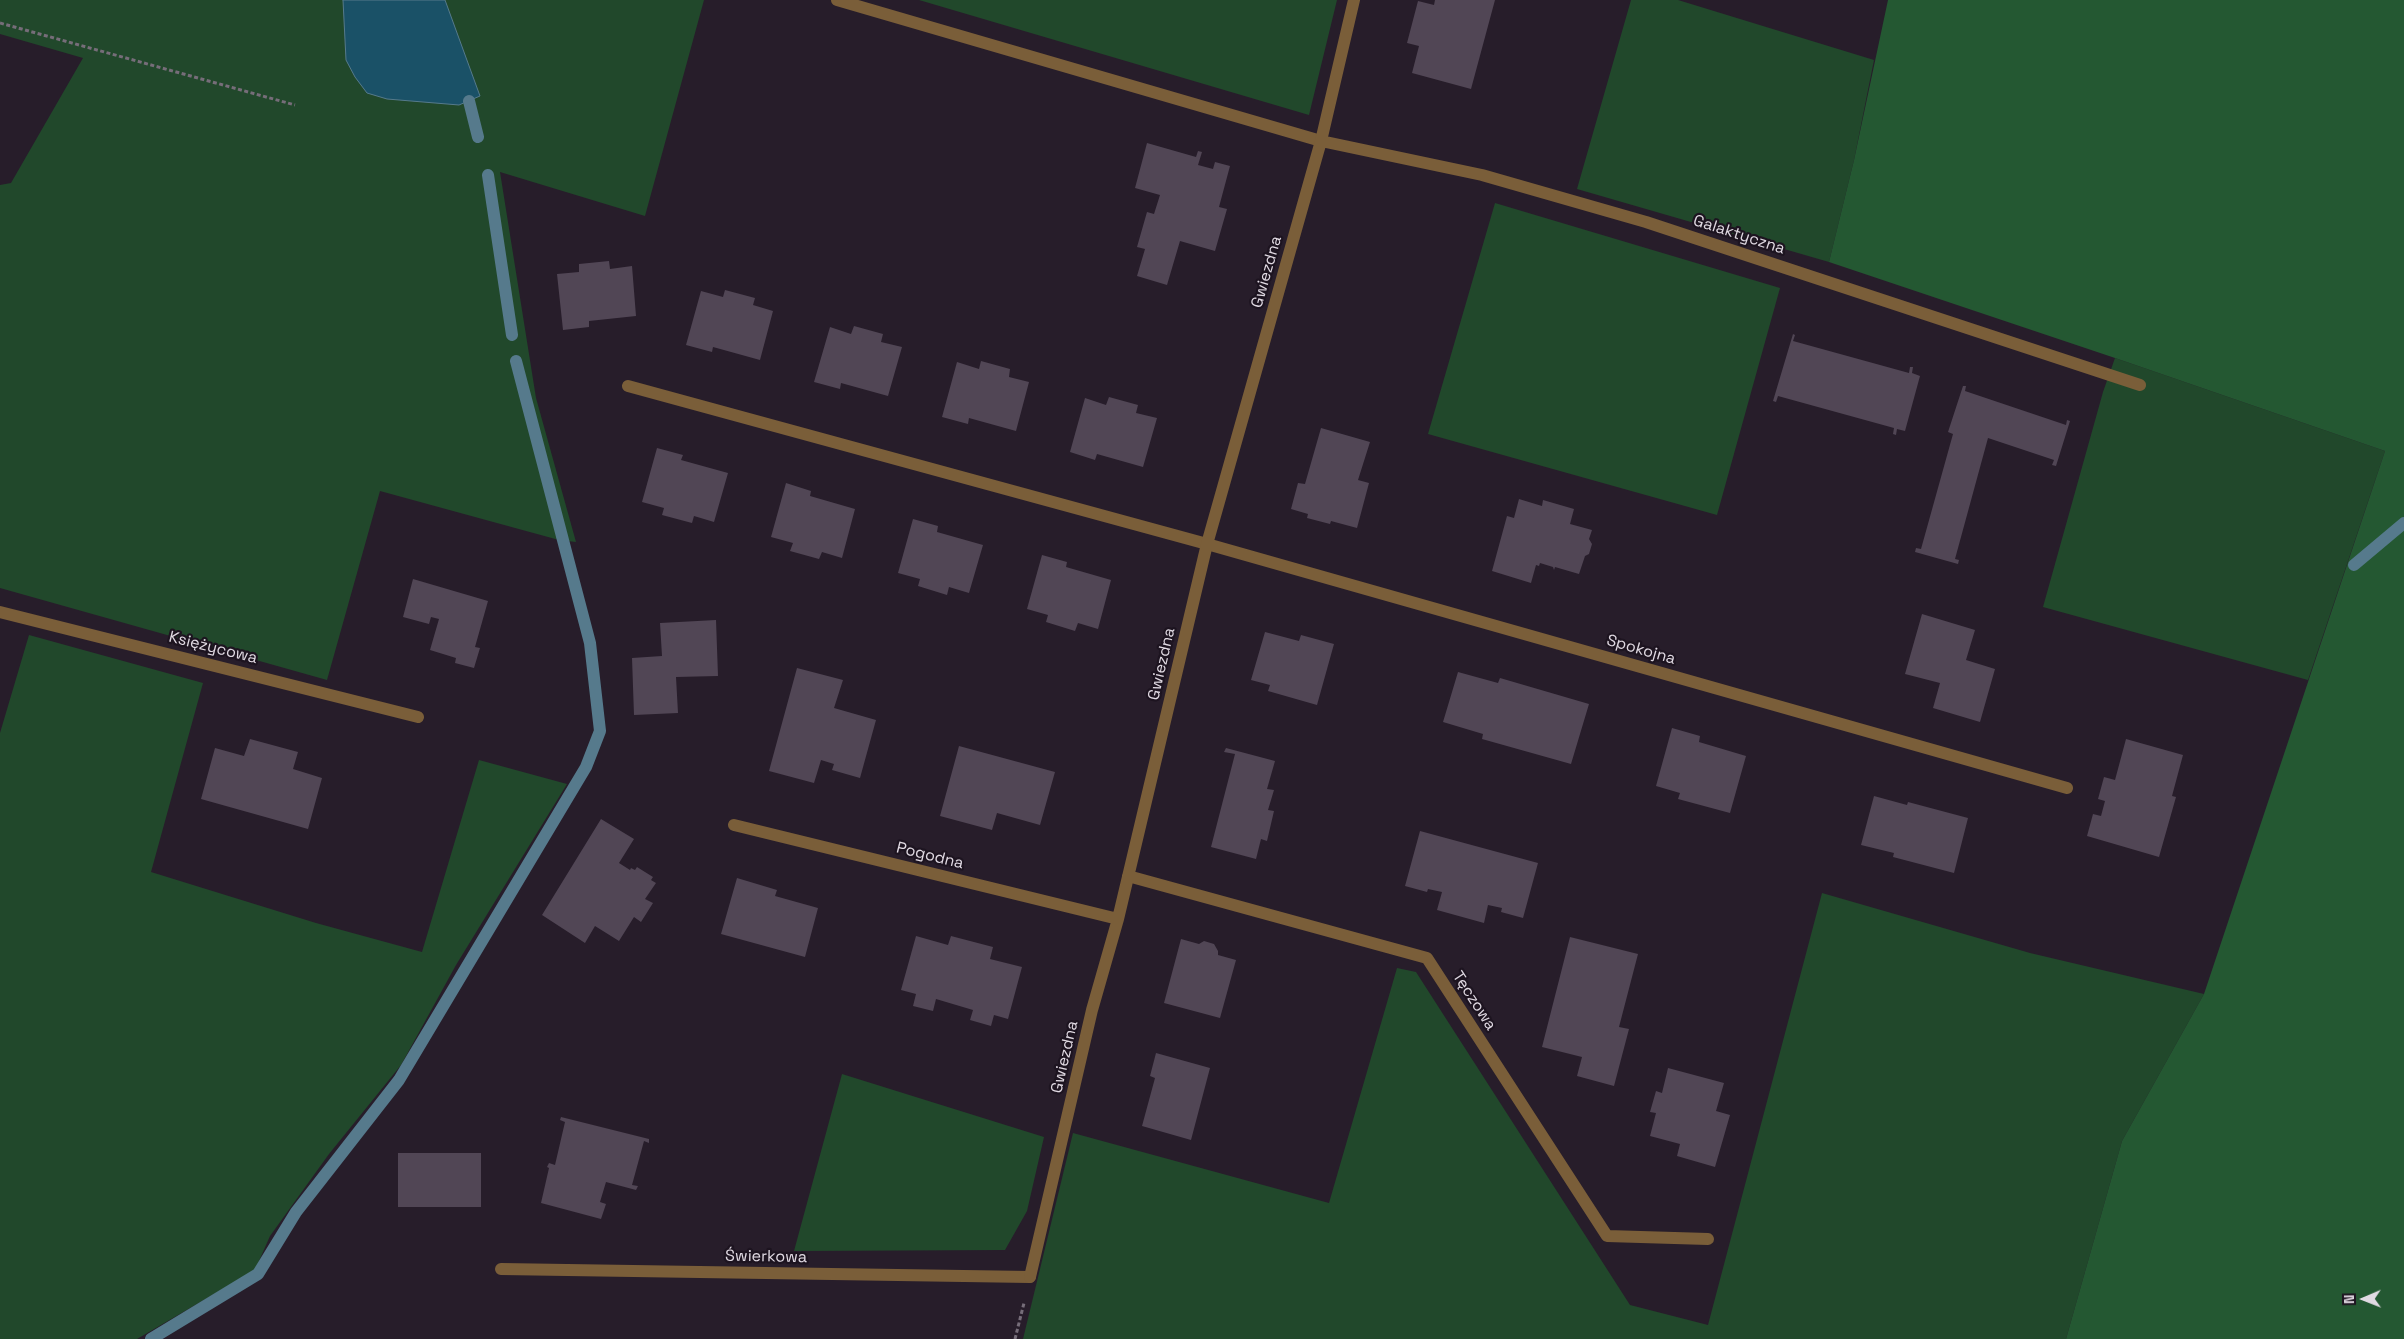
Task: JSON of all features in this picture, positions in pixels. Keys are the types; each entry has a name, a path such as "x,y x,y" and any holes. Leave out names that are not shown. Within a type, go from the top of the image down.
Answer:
{"street":[{"name":"Galaktyczna","path":"837,0 1321,141 1482,175 1646,222 2140,385"},
{"name":"Gwiezdna","path":"1030,1277 1092,1010 1118,919 1207,544 1321,141 1354,0"},
{"name":"Spokojna","path":"628,386 1207,544 2067,788"},
{"name":"Księżycowa","path":"0,612 418,717"},
{"name":"Pogodna","path":"734,825 1118,919"},
{"name":"Tęczowa","path":"1128,876 1427,958 1607,1236 1708,1239"},
{"name":"Świerkowa","path":"502,1270 1030,1277"}],"path":[{"path":"0,23 295,104"},
{"path":"1015,1339 1030,1277"}],"green space":[{"path":"0,0 704,0 645,216 500,172 536,398 576,542 559,540 380,491 327,680 0,588 0,185 11,183 83,58 0,34"},
{"path":"919,0 1337,0 1309,115"},
{"path":"1631,0 1678,0 1874,60 1854,160 1829,262 1577,189"},
{"path":"1888,0 2404,0 2404,1339 2066,1339 2122,1141 2204,994 2385,451 1829,262 1854,160"},
{"path":"1495,203 1780,288 1717,515 1428,434"},
{"path":"2115,358 2385,451 2308,680 2043,607 2103,392"},
{"path":"29,635 203,683 151,872 316,923 422,952 479,760 567,784 456,965 401,1065 329,1154 270,1236 255,1270 137,1339 0,1339 0,733"},
{"path":"1822,893 2030,953 2204,994 2122,1141 2066,1339 1023,1339 1073,1133 1329,1203 1397,968 1416,972 1630,1305 1708,1325"},
{"path":"842,1074 1044,1137 1027,1211 1005,1250 794,1251"}],"water":[{"path":"343,0 445,0 480,96 459,105 387,99 367,93 355,77 346,60"}],"building":[{"path":"1435,0 1495,0 1471,89 1412,73 1419,46 1407,43 1418,1 1434,5"},
{"path":"1147,143 1196,157 1198,151 1202,152 1198,165 1213,169 1215,162 1230,166 1219,207 1227,209 1215,251 1180,241 1167,285 1137,276 1145,249 1137,247 1147,212 1154,214 1160,195 1135,188"},
{"path":"609,261 610,269 632,266 636,316 589,321 589,327 563,330 557,274 579,272 579,264"},
{"path":"725,290 755,298 753,305 773,311 760,360 713,347 712,352 686,345 701,291 723,297"},
{"path":"854,326 883,334 881,342 902,347 888,396 841,383 840,389 814,382 830,327 851,334"},
{"path":"1793,334 1795,335 1793,341 1909,373 1910,367 1913,367 1912,373 1920,376 1905,431 1897,429 1896,435 1893,434 1894,428 1778,396 1776,402 1773,401"},
{"path":"981,361 1010,369 1009,377 1029,382 1016,431 969,418 968,424 942,417 957,362 979,369"},
{"path":"1963,386 1966,386 1965,391 2066,425 2067,420 2070,421 2056,466 2052,465 2054,460 1988,438 1955,559 1959,560 1958,564 1915,552 1916,548 1921,549 1953,434 1948,432"},
{"path":"1109,397 1138,405 1136,413 1157,418 1143,467 1097,454 1095,460 1070,452 1085,398 1106,405"},
{"path":"1321,428 1370,442 1358,480 1369,483 1357,528 1331,521 1330,524 1307,518 1308,514 1291,509 1298,483 1305,484"},
{"path":"657,448 683,455 681,460 728,473 714,522 694,516 692,523 662,515 664,508 642,502"},
{"path":"786,483 811,491 810,496 855,509 842,558 822,552 819,559 790,551 793,543 771,537"},
{"path":"1519,499 1542,506 1543,500 1574,509 1570,524 1592,530 1589,539 1592,544 1589,554 1585,556 1579,574 1555,567 1554,570 1553,567 1540,563 1539,566 1536,565 1531,583 1492,571 1507,516 1514,518"},
{"path":"913,519 938,526 937,532 983,545 969,593 949,587 947,595 918,586 920,579 898,573"},
{"path":"1042,555 1067,562 1066,567 1111,580 1098,629 1078,623 1075,631 1046,622 1048,615 1027,609"},
{"path":"413,579 488,601 475,647 480,648 474,668 455,663 456,658 430,650 439,619 431,617 429,624 403,617"},
{"path":"1922,614 1975,630 1966,660 1995,669 1980,722 1933,708 1940,683 1905,674"},
{"path":"716,620 718,676 676,677 678,713 634,715 632,658 662,656 660,623"},
{"path":"1265,632 1299,641 1301,635 1334,644 1317,705 1268,691 1270,685 1251,680"},
{"path":"797,668 843,680 834,708 876,720 860,778 832,770 834,764 821,760 814,783 769,771"},
{"path":"1458,672 1498,683 1500,678 1589,704 1571,764 1482,739 1483,734 1443,722"},
{"path":"1672,728 1700,736 1699,742 1746,756 1730,813 1678,799 1680,793 1656,786"},
{"path":"250,739 298,752 293,769 322,778 308,829 201,799 215,748 244,756"},
{"path":"2126,739 2183,755 2172,796 2176,797 2159,857 2087,836 2093,814 2101,816 2105,801 2098,799 2104,777 2115,780"},
{"path":"959,746 1055,772 1040,825 997,813 992,830 940,816"},
{"path":"1226,748 1275,761 1267,789 1274,790 1268,810 1274,811 1267,841 1261,839 1256,859 1211,847 1235,754 1224,752"},
{"path":"1874,796 1907,805 1908,802 1968,818 1954,873 1893,857 1894,853 1861,845"},
{"path":"601,819 634,839 619,863 630,870 631,868 635,870 637,867 653,877 651,880 656,883 645,899 653,903 641,922 634,917 619,941 595,926 585,943 542,915"},
{"path":"1420,831 1538,863 1523,918 1501,912 1502,908 1488,905 1484,923 1437,910 1442,892 1428,889 1427,892 1405,886"},
{"path":"737,878 777,890 775,896 818,908 805,957 721,934"},
{"path":"916,936 948,945 951,936 993,947 990,959 1022,967 1008,1019 994,1015 991,1026 970,1020 973,1010 936,999 933,1011 913,1006 916,994 901,990"},
{"path":"1570,937 1638,954 1619,1027 1629,1029 1614,1086 1577,1076 1582,1057 1542,1047"},
{"path":"1181,939 1199,944 1204,941 1214,944 1218,955 1236,960 1220,1018 1164,1003"},
{"path":"1156,1053 1210,1068 1191,1140 1142,1126 1155,1078 1150,1076"},
{"path":"1668,1068 1724,1083 1716,1111 1730,1115 1715,1167 1677,1156 1680,1144 1650,1136 1656,1113 1650,1112 1656,1091 1662,1093"},
{"path":"561,1117 649,1139 649,1143 644,1141 632,1185 638,1186 636,1190 606,1182 600,1202 606,1204 601,1219 541,1203 549,1168 547,1167 549,1163 555,1165 565,1122 560,1120"},
{"path":"398,1153 481,1153 481,1207 398,1207"}],"waterway":[{"path":"469,101 478,137"},
{"path":"488,175 512,335"},
{"path":"151,1339 258,1274 296,1212 399,1080 586,767 600,731 590,643 516,361"},
{"path":"2354,565 2404,523"}]}
